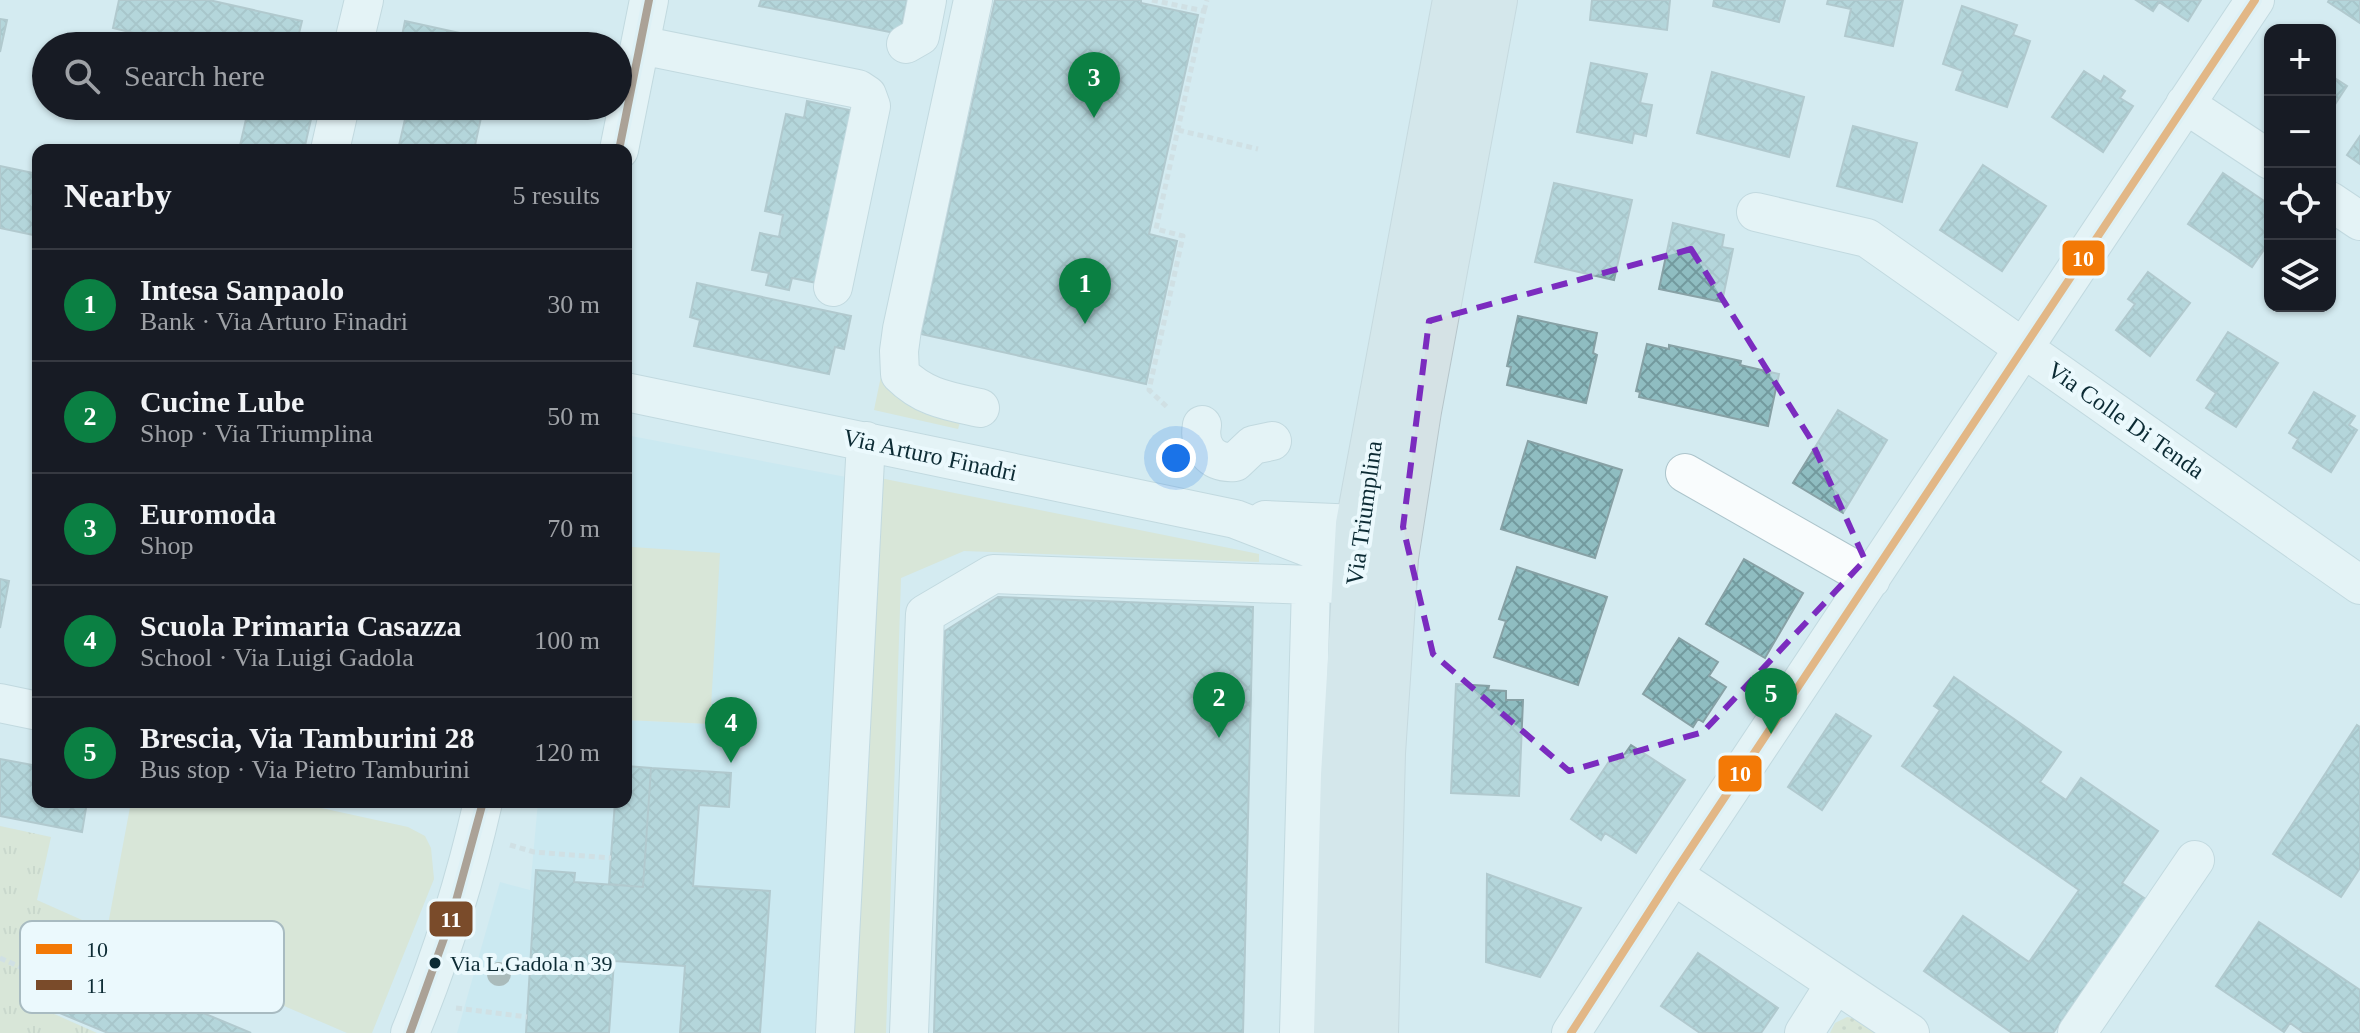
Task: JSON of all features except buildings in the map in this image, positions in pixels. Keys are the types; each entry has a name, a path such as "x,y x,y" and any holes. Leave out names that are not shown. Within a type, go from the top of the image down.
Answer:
{"main road":[{"name":"Via Triumplina","path":"1336,1033 1343,775 1344,564 1455,0"},
{"name":"Via Triumplina","path":"1376,1033 1383,753 1396,558 1419,411 1495,0"}],"street":[{"path":"906,44 920,36 927,0"},
{"path":"973,0 899,351 900,374 917,390 980,408"},
{"path":"1571,1033 2255,0"},
{"path":"632,85 640,45 643,1"},
{"path":"356,32 363,4"},
{"path":"640,45 858,89 867,95 871,106 833,287"},
{"path":"2185,104 2264,156"},
{"path":"331,144 337,120"},
{"path":"620,144 625,120"},
{"path":"2336,205 2360,221"},
{"name":"Via Colle Di Tenda","path":"1756,212 1867,238 2360,585"},
{"name":"Via Arturo Finadri","path":"632,393 1223,516 1344,564"},
{"path":"1198,439 1235,462 1253,445 1272,441"},
{"path":"1198,439 1223,516"},
{"path":"835,1033 866,441"},
{"path":"1685,473 1871,579"},
{"path":"909,1033 925,614 993,574 1344,564 1299,1033"},
{"path":"0,703 32,710"},
{"path":"410,1033 458,901 474,808"},
{"path":"2077,1033 2195,860"},
{"path":"1673,875 1910,1033"},
{"path":"1804,1033 1835,984"}],"path":[{"path":"1152,0 1204,11"},
{"path":"1198,439 1149,390 1183,236 1156,229 1207,0"},
{"path":"1178,130 1258,149"},
{"path":"498,842 534,852 611,858"},
{"path":"0,958 20,967"},
{"path":"464,1010 527,1017"}],"highlighted area":[{"path":"1691,249 1810,438 1865,560 1703,732 1569,771 1433,654 1403,527 1429,321"}],"shaded area":[{"path":"632,436 846,477 820,1033 457,1033 500,882 530,890 537,808 632,808 632,720 710,724 632,548"}],"green space":[{"path":"887,347 961,419 958,429 874,410"},
{"path":"875,477 1259,554 1259,562 964,551 901,578 886,1033 851,1033"},
{"path":"632,547 720,553 710,724 632,720"},
{"path":"130,808 321,808 408,827 425,836 431,848 434,879 372,1033 347,1033 284,1006 284,921 109,921"},
{"path":"0,826 51,837 37,900 82,920 20,921 20,1013 52,1013 97,1033 0,1033"},
{"path":"1847,1017 1860,1019 1881,1033 1830,1033 1835,1023"}],"transit line":[{"name":"11","path":"632,85 649,0"},
{"name":"10","path":"1571,1033 2255,0"},
{"name":"11","path":"620,144 625,120"},
{"name":"11","path":"410,1033 451,919 481,808"}],"place":[{"name":"Euromoda","path":"1094,118"},
{"name":"Intesa Sanpaolo","path":"1085,324"},
{"name":"Brescia, Via Tamburini 28","path":"1771,734"},
{"name":"Cucine Lube","path":"1219,738"},
{"name":"Scuola Primaria Casazza","path":"731,763"},
{"name":"Via L.Gadola n 39","path":"435,963"}]}
